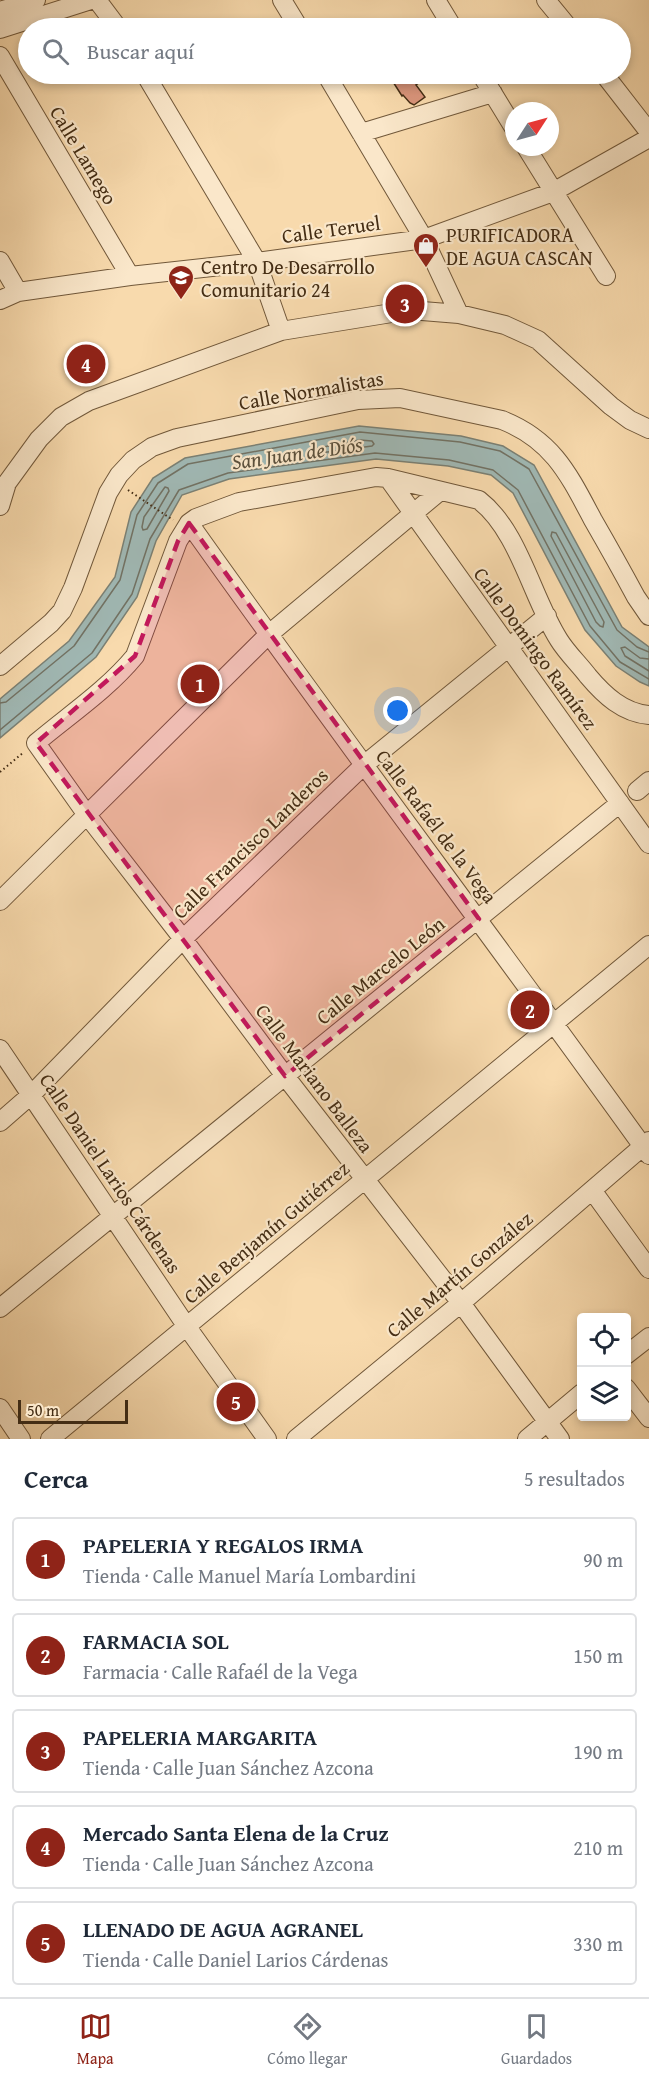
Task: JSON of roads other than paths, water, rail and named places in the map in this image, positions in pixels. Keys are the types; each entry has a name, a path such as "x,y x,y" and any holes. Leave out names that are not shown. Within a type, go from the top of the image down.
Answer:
{"street":[{"path":"0,11 36,0"},
{"path":"35,18 91,0"},
{"path":"97,0 114,15"},
{"path":"282,0 293,18"},
{"path":"436,0 447,18"},
{"path":"546,0 561,18"},
{"path":"0,29 18,23"},
{"name":"Calle Lamego","path":"0,56 130,276"},
{"path":"151,84 257,262 281,331"},
{"path":"332,84 424,239 459,314"},
{"path":"487,84 505,113"},
{"path":"612,84 649,132"},
{"path":"361,133 493,93"},
{"name":"Calle Teruel","path":"0,300 18,292 424,239 553,192 649,138"},
{"path":"531,156 606,276"},
{"path":"0,261 18,292"},
{"path":"0,506 3,477 61,417 89,400 281,331 410,310 459,314 505,325 538,340 611,406 630,420 649,429"},
{"name":"Calle Normalistas","path":"0,666 62,611 73,588 108,494 119,475 133,460 152,447 177,438 376,398 400,398 502,420 535,437 548,448 565,469 643,595 649,616"},
{"path":"183,523 239,502 363,478 388,478 479,500 496,516 559,640 597,686 622,707 633,712 649,714"},
{"name":"Calle Domingo Ramírez","path":"388,478 649,844"},
{"path":"0,901 268,635 440,491"},
{"name":"Calle Rafaél de la Vega","path":"183,523 647,1147"},
{"name":"Calle Mariano Balleza","path":"183,523 135,656 104,687 36,743 87,815 364,1181 461,1303 560,1439"},
{"name":"Calle Francisco Landeros","path":"0,1122 32,1094 183,939 364,765 547,616"},
{"name":"Calle Marcelo León","path":"0,1308 620,803"},
{"name":"Calle Benjamín Gutiérrez","path":"50,1439 649,945"},
{"name":"Calle Daniel Larios Cárdenas","path":"0,1049 187,1327 267,1439"},
{"name":"Calle Martín González","path":"296,1439 461,1303 592,1190 647,1147"},
{"path":"592,1190 649,1269"},
{"path":"631,1352 649,1337"},
{"path":"631,1393 649,1418"},
{"path":"527,1439 577,1397"},
{"path":"0,1408 21,1439"}],"water":[{"name":"San Juan de Diós","path":"359,426 461,436 503,446 534,465 622,627 649,647 649,686 616,666 585,630 513,493 491,475 448,466 376,459 229,479 182,495 156,541 137,597 96,657 0,738 0,699 69,641 115,577 131,512 153,478 185,458"}],"place":[{"name":"PURIFICADORA DE AGUA CASCAN","path":"426,269"},
{"name":"Centro De Desarrollo Comunitario 24","path":"181,301"},
{"name":"PAPELERIA MARGARITA","path":"405,304"},
{"name":"Mercado Santa Elena de la Cruz","path":"86,364"},
{"name":"PAPELERIA Y REGALOS IRMA","path":"200,684"},
{"name":"FARMACIA SOL","path":"530,1010"},
{"name":"LLENADO DE AGUA AGRANEL","path":"236,1402"}]}
